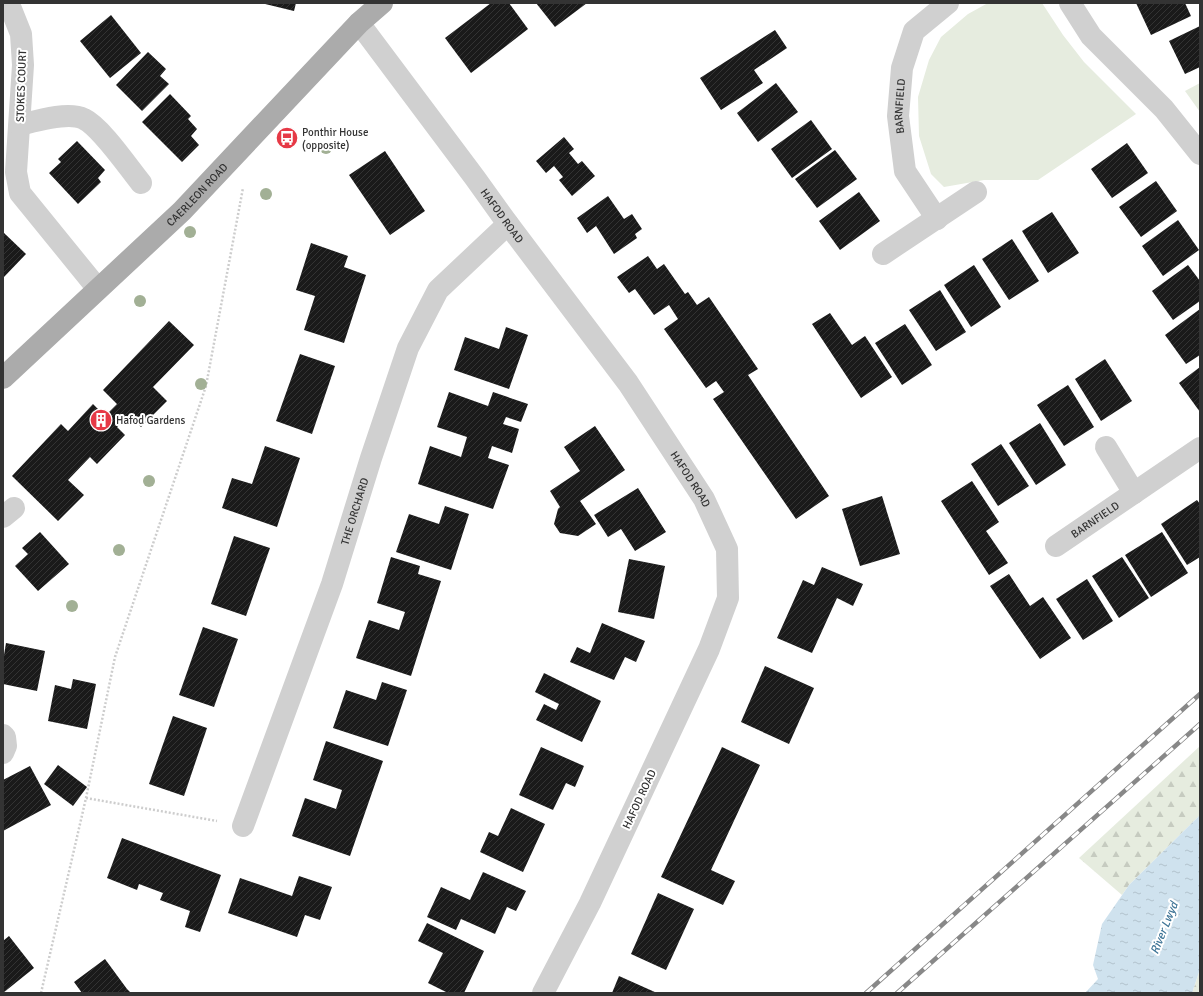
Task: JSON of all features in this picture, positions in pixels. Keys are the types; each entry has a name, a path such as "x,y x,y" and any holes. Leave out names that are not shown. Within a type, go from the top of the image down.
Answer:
{"main road":[{"name":"CAERLEON ROAD","path":"3,378 182,211 369,10"}],"street":[{"name":"STOKES COURT","path":"7,3 21,34 24,65 20,125 10,173 20,193 98,289"},
{"name":"BARNFIELD","path":"937,218 905,171 898,116 902,68 914,31 948,3"},
{"path":"1070,3 1091,36 1164,109 1200,154"},
{"name":"HAFOD ROAD","path":"369,10 470,172 628,383 704,498 727,549 728,598 709,649 590,903 543,993"},
{"path":"20,125 70,116 83,118 96,128 141,183"},
{"path":"883,254 976,192"},
{"name":"THE ORCHARD","path":"243,826 332,584 371,458 408,348 438,290 508,224"},
{"path":"1106,447 1134,493"},
{"name":"BARNFIELD","path":"1056,546 1200,448"},
{"path":"3,736 5,737 6,746 3,753"}],"path":[{"path":"41,993 86,798 115,658 206,386 244,183"},
{"path":"86,798 243,826"}],"green space":[{"path":"988,3 1042,3 1063,35 1084,62 1136,114 1038,180 984,180 944,187 931,174 919,136 918,97 929,60 941,37 968,14"},
{"path":"1200,83 1200,112 1185,91"},
{"path":"1200,746 1200,815 1129,885 1122,895 1079,858"},
{"path":"1200,969 1200,993 1192,993"}],"water":[{"name":"River Lwyd","path":"1200,815 1200,969 1192,993 1085,993 1098,979 1093,965 1102,924 1129,885"}],"building":[{"path":"261,3 296,3 294,11"},
{"path":"491,3 509,3 528,29 471,73 445,38"},
{"path":"536,3 587,3 555,27"},
{"path":"1136,3 1185,3 1191,16 1151,35"},
{"path":"111,15 141,53 110,78 80,41"},
{"path":"1200,26 1200,67 1185,74 1169,41"},
{"path":"775,30 787,48 754,70 763,83 721,110 700,78"},
{"path":"148,52 166,69 160,76 169,84 142,111 116,85"},
{"path":"776,83 798,112 758,142 737,113"},
{"path":"170,94 191,116 188,119 197,129 191,136 199,145 182,162 142,122"},
{"path":"811,120 832,149 792,178 771,149"},
{"path":"564,137 574,149 569,153 578,164 582,161 595,176 572,196 559,180 563,177 554,166 546,173 536,161"},
{"path":"77,141 105,170 98,178 101,182 78,204 49,173 61,162 58,159"},
{"path":"1127,143 1148,173 1112,198 1091,169"},
{"path":"835,150 857,179 817,208 795,179"},
{"path":"385,151 425,211 390,235 349,175"},
{"path":"1156,181 1177,211 1141,237 1119,207"},
{"path":"859,192 880,221 840,250 819,221"},
{"path":"608,196 624,219 632,214 642,229 635,234 637,238 614,254 596,226 587,233 577,218"},
{"path":"1052,212 1079,253 1048,273 1022,231"},
{"path":"1178,220 1199,250 1163,276 1142,246"},
{"path":"3,232 26,254 3,278"},
{"path":"1012,239 1039,281 1009,300 982,259"},
{"path":"311,243 348,256 344,267 366,275 344,343 304,330 315,296 296,290"},
{"path":"648,256 657,269 664,264 685,294 688,292 697,305 709,297 758,369 748,375 829,496 796,519 713,399 724,392 716,381 706,388 664,329 678,319 669,305 654,315 635,289 629,293 617,277"},
{"path":"974,265 1001,307 971,327 944,285"},
{"path":"1188,265 1200,281 1200,301 1173,320 1152,291"},
{"path":"940,290 966,332 936,351 909,310"},
{"path":"1200,309 1200,355 1186,364 1165,335"},
{"path":"830,313 852,345 865,336 892,377 861,398 812,324"},
{"name":"Hafod Gardens","path":"169,321 194,345 153,387 167,401 141,427 129,415 117,427 125,435 97,464 90,457 68,480 84,495 58,521 12,476 61,424 68,431 93,404 105,416 117,404 103,390"},
{"path":"905,324 932,365 902,385 875,343"},
{"path":"506,327 528,335 509,389 454,370 465,337 499,349"},
{"path":"300,354 335,366 312,434 276,421"},
{"path":"1105,359 1132,401 1101,421 1075,379"},
{"path":"1200,367 1200,412 1179,383"},
{"path":"1068,385 1094,427 1064,446 1037,405"},
{"path":"449,392 488,406 493,392 528,404 521,422 506,417 503,424 519,429 512,453 492,446 488,458 509,465 493,509 418,484 430,446 461,457 467,437 437,427"},
{"path":"1040,423 1066,465 1036,485 1009,443"},
{"path":"595,426 625,470 580,501 596,524 578,536 560,533 554,524 558,509 560,507 550,491 580,471 564,447"},
{"path":"1001,444 1029,486 998,506 971,464"},
{"path":"265,446 300,458 277,527 222,508 232,478 252,484"},
{"path":"972,481 999,522 986,531 1008,563 989,575 941,501"},
{"path":"638,488 666,532 635,551 621,529 608,537 594,515"},
{"path":"882,496 900,554 860,566 842,509"},
{"path":"1197,500 1200,504 1200,557 1187,565 1161,524"},
{"path":"445,506 469,514 451,570 396,552 409,514 439,524"},
{"path":"40,532 69,564 38,591 15,566 28,554 22,548"},
{"path":"1162,532 1188,573 1151,597 1125,555"},
{"path":"234,536 270,548 246,616 211,604"},
{"path":"391,557 420,566 418,574 441,581 411,676 356,658 369,620 399,630 405,612 377,603"},
{"path":"1122,557 1149,598 1119,618 1092,576"},
{"path":"629,559 665,566 654,619 618,612"},
{"path":"822,567 863,584 853,606 837,598 812,653 777,638 803,580 814,585"},
{"path":"1009,574 1030,606 1043,597 1071,638 1040,659 990,586"},
{"path":"1087,579 1113,621 1083,640 1056,599"},
{"path":"602,623 645,641 636,662 625,657 614,680 570,662 577,647 590,653"},
{"path":"203,627 238,639 214,707 179,695"},
{"path":"6,643 45,651 37,691 3,684 3,661"},
{"path":"765,666 814,688 789,744 741,722"},
{"path":"544,673 601,701 582,742 536,720 544,704 556,710 559,704 535,692"},
{"path":"73,679 96,684 87,729 48,721 55,685 71,689"},
{"path":"382,682 407,690 388,746 333,728 346,690 376,700"},
{"path":"173,716 207,728 184,796 149,784"},
{"path":"326,741 383,761 350,856 292,836 305,798 336,809 342,790 313,780"},
{"path":"541,747 584,766 575,787 566,783 553,810 519,795"},
{"path":"722,747 760,765 711,870 735,881 723,905 661,877"},
{"path":"58,765 87,787 73,806 44,784"},
{"path":"30,766 51,805 3,831 3,780"},
{"path":"511,808 545,824 523,872 480,852 489,832 498,836"},
{"path":"122,838 221,875 200,932 185,927 190,911 160,900 163,893 139,884 137,890 107,878"},
{"path":"483,872 526,891 516,911 507,907 495,934 461,919 456,930 427,917 441,887 470,900"},
{"path":"299,876 332,887 320,920 305,915 297,937 228,913 240,878 292,896"},
{"path":"658,893 694,909 666,970 631,954"},
{"path":"427,923 484,951 464,993 448,993 428,983 443,953 418,941"},
{"path":"9,936 34,968 3,993 3,941"},
{"path":"105,959 131,993 82,993 74,982"},
{"path":"619,976 657,993 612,993"}],"railway":[{"path":"866,993 1200,694"},
{"path":"897,993 1200,724"}],"place":[{"name":"Ponthir House (opposite)","path":"287,138"},
{"name":"Hafod Gardens","path":"101,420"}]}
